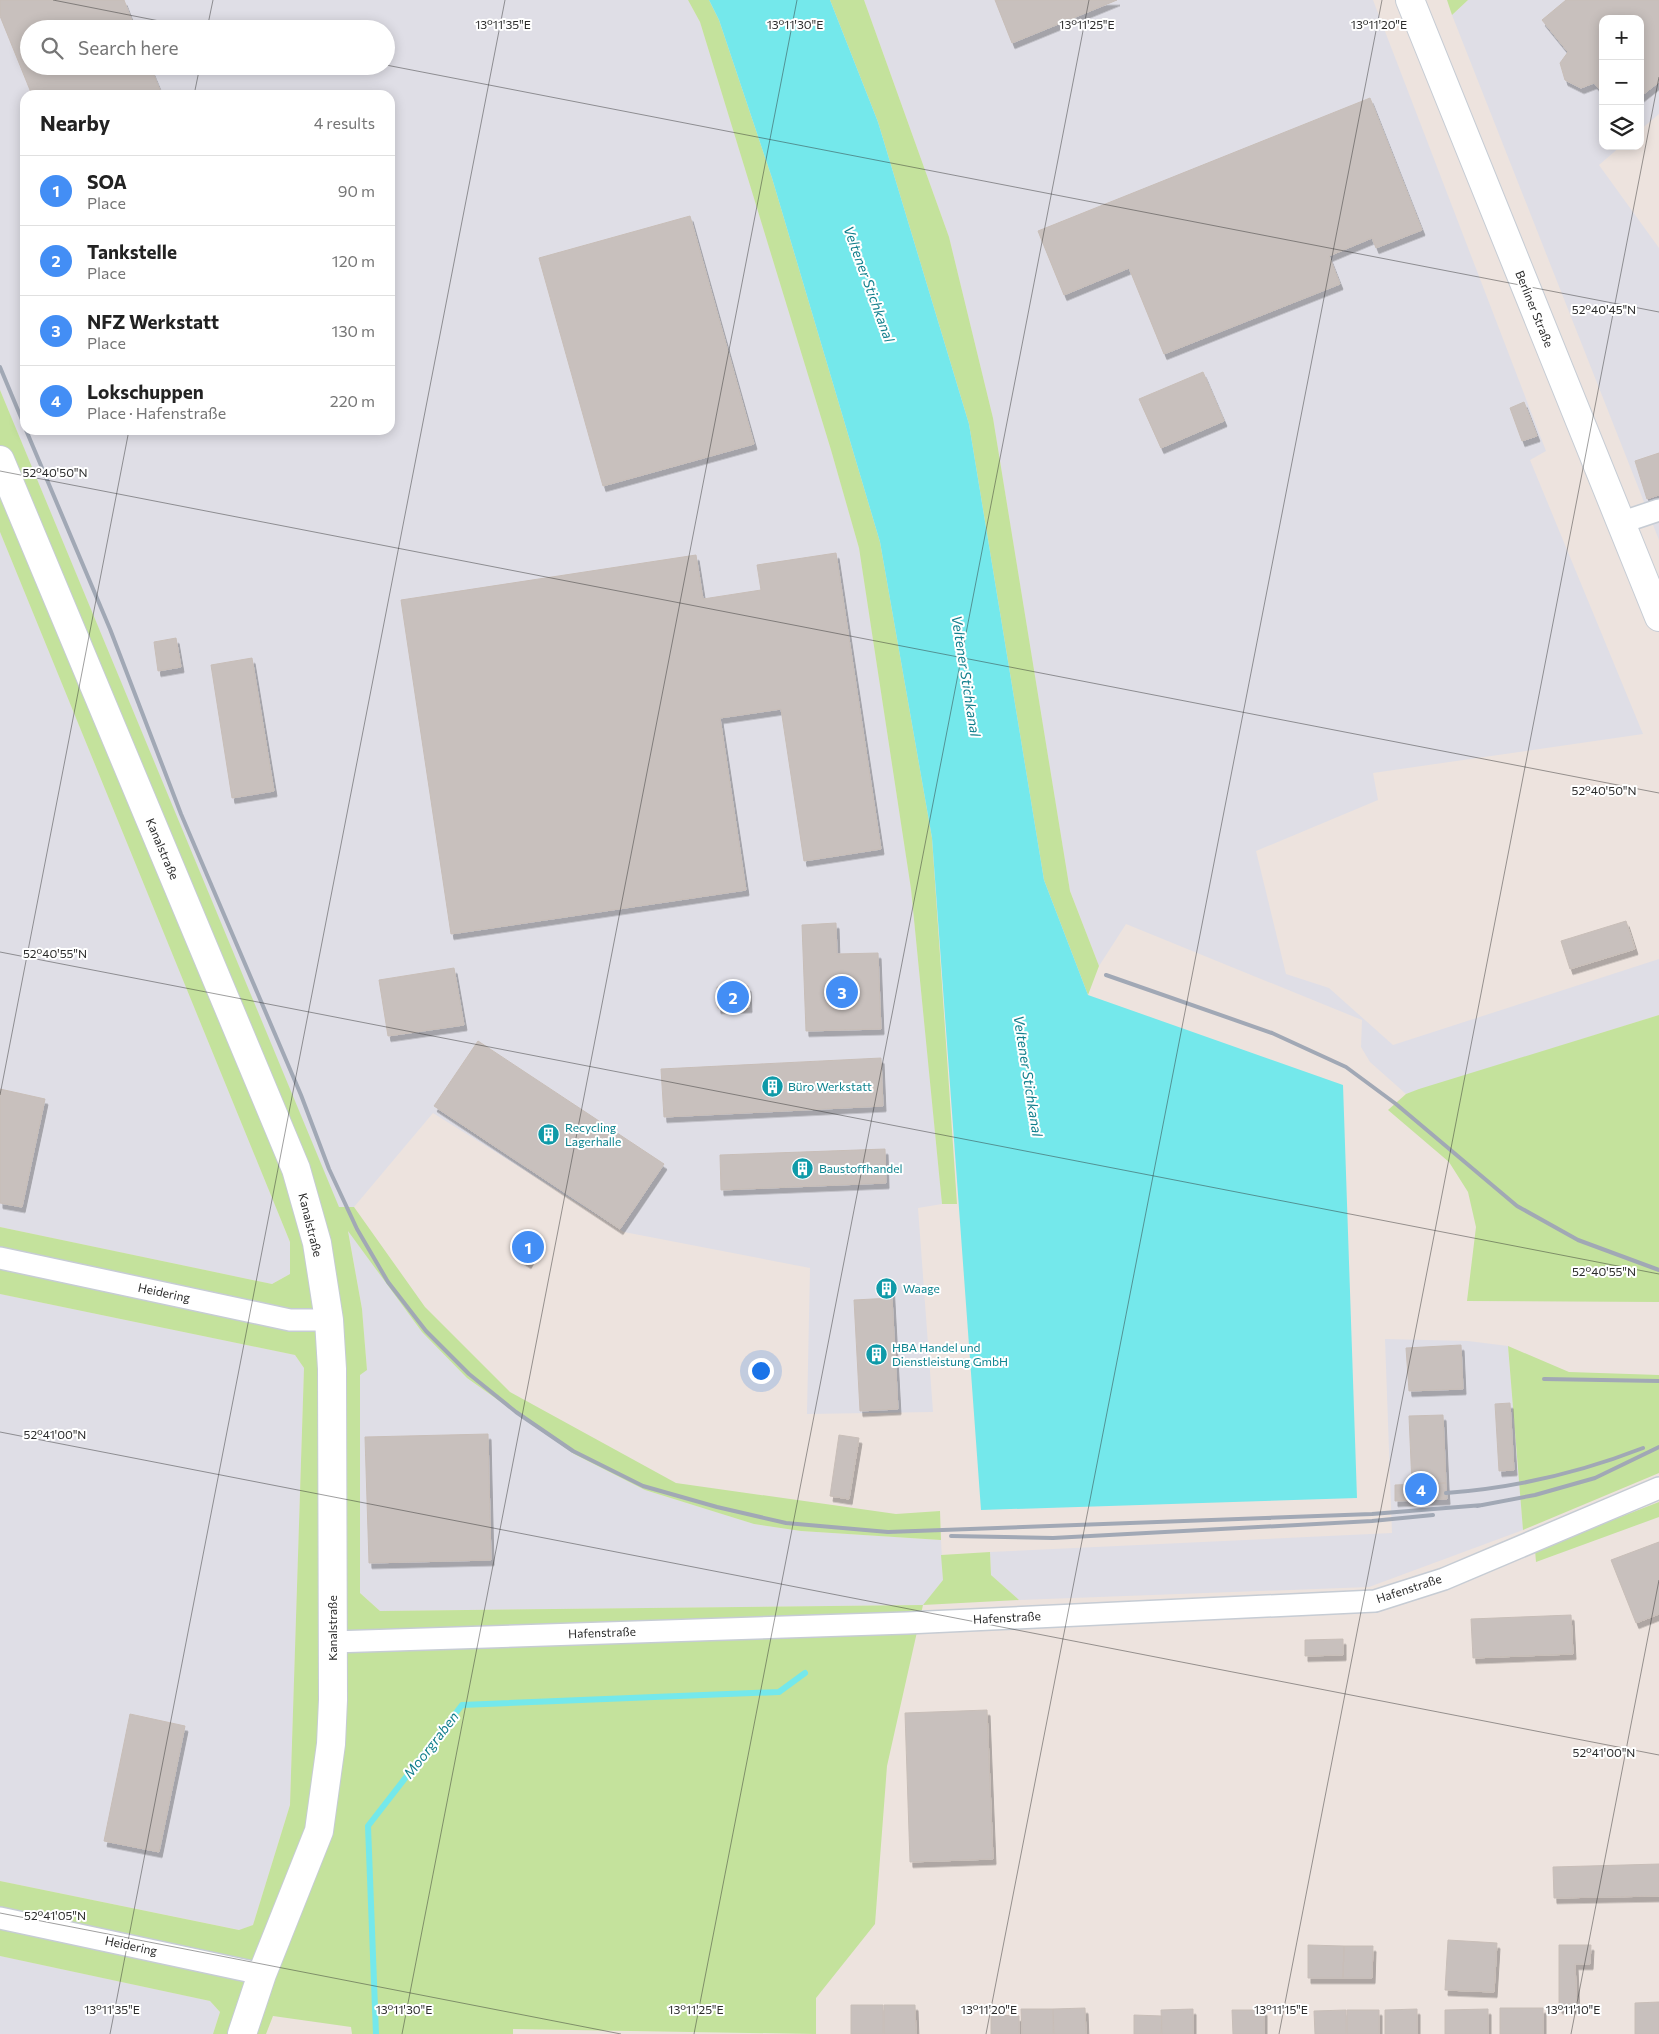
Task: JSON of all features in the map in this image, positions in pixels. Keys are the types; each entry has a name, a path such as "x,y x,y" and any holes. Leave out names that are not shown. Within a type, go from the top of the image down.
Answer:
{"street":[{"name":"Berliner Straße","path":"1410,0 1659,617"},
{"name":"Kanalstraße","path":"0,460 296,1169 317,1243 328,1320 332,1369 333,1642 331,1744 319,1831 262,1974 242,2034"},
{"path":"1620,523 1659,510"},
{"name":"Heidering","path":"0,1258 290,1320 328,1320"},
{"name":"Hafenstraße","path":"333,1642 907,1623 1375,1601 1444,1578 1659,1488"},
{"name":"Heidering","path":"0,1918 262,1974"}],"shaded area":[{"path":"0,0 688,0 700,22 831,450 859,548 911,889 942,1204 918,1208 933,1412 807,1414 810,1268 624,1232 433,1113 354,1207 339,1208 0,390"},
{"path":"864,0 1373,0 1546,451 1530,460 1643,734 1373,773 1378,800 1256,851 1286,974 1329,988 1393,1045 1659,959 1659,1015 1406,1094 1370,1062 1361,1047 1362,1020 1126,924 1099,966 1070,891 993,418 949,237"},
{"path":"1468,0 1659,0 1659,114 1644,127 1644,15 1599,15 1599,150 1616,150 1599,165 1659,248 1659,540 1452,15"},
{"path":"0,532 290,1242 290,1274 272,1284 0,1227"},
{"path":"348,1230 422,1332 467,1378 574,1454 645,1490 754,1524 801,1531 941,1540 943,1580 924,1605 380,1611 360,1593 360,1375 367,1369 362,1309"},
{"path":"0,1294 295,1355 304,1368 290,1805 253,1925 240,1930 0,1881"},
{"path":"1385,1339 1468,1341 1508,1346 1523,1530 1369,1587 1019,1600 991,1575 990,1552 1392,1533"},
{"path":"0,1956 210,2001 220,2012 213,2034 0,2034"}],"green space":[{"path":"688,0 709,0 719,20 772,178 880,542 932,838 957,1204 942,1204 911,889 859,548 831,450 700,22"},
{"path":"830,0 864,0 949,237 993,418 1070,891 1099,966 1088,995 1044,880 969,424 878,122"},
{"path":"1447,0 1468,0 1452,15"},
{"path":"0,390 339,1207 354,1207 425,1307 510,1392 676,1483 896,1514 940,1511 941,1540 801,1531 754,1524 645,1490 574,1454 467,1378 422,1332 348,1231 362,1309 367,1370 360,1375 360,1593 380,1611 923,1605 887,1766 875,1924 816,1998 816,2034 513,2029 513,2034 352,2034 351,2027 273,2016 266,2034 213,2034 220,2012 210,2001 0,1956 0,1881 239,1930 253,1925 290,1805 304,1368 295,1355 0,1294 0,1227 272,1284 290,1274 290,1242 0,532"},
{"path":"1659,1015 1659,1302 1467,1301 1476,1227 1468,1192 1449,1162 1388,1110 1406,1094 1419,1089"},
{"path":"1508,1346 1569,1372 1659,1375 1659,1473 1523,1530"},
{"path":"1659,1502 1659,1517 1536,1562 1535,1550"},
{"path":"990,1552 991,1575 1019,1600 923,1605 943,1580 941,1555"}],"water":[{"name":"Veltener Stichkanal","path":"709,0 830,0 878,122 969,424 1044,880 1088,995 1343,1085 1357,1498 981,1510 932,838 880,542 772,178 719,20"}],"building":[{"path":"0,0 124,0 132,20 20,20 20,65 0,16"},
{"path":"995,0 1117,0 1012,43"},
{"path":"1566,0 1659,0 1659,82 1644,94 1644,15 1599,15 1599,89 1594,83 1581,88 1565,80 1560,63 1568,52 1542,20"},
{"path":"24,75 154,75 160,90 30,90"},
{"path":"1370,98 1422,230 1376,248 1372,238 1329,256 1340,284 1164,354 1129,268 1064,295 1038,231"},
{"path":"690,216 754,444 603,486 539,258"},
{"path":"1203,372 1224,421 1161,448 1139,399"},
{"path":"1524,402 1537,436 1522,441 1510,408"},
{"path":"1659,453 1659,495 1647,499 1635,461"},
{"path":"836,553 881,849 804,861 781,709 720,718 746,890 451,934 401,600 696,555 703,599 761,590 757,565"},
{"path":"176,638 181,667 158,671 154,642"},
{"path":"252,658 274,791 232,798 211,665"},
{"path":"1626,921 1635,949 1570,969 1561,941"},
{"path":"836,923 837,954 878,953 881,1029 806,1031 802,925"},
{"path":"454,968 464,1025 388,1036 379,980"},
{"path":"748,986 749,1007 718,1008 717,987"},
{"name":"Recycling Lagerhalle","path":"478,1041 664,1164 620,1229 434,1106"},
{"name":"Büro Werkstatt","path":"881,1058 883,1106 664,1117 661,1069"},
{"path":"0,1089 45,1099 22,1207 0,1203"},
{"name":"Baustoffhandel","path":"885,1149 886,1183 721,1190 720,1155"},
{"path":"528,1232 541,1240 528,1263 515,1255"},
{"name":"Waage","path":"882,1279 891,1279 892,1298 883,1299"},
{"name":"HBA Handel und Dienstleistung GmbH","path":"892,1298 898,1409 860,1411 854,1300"},
{"path":"1461,1345 1463,1389 1409,1391 1406,1348"},
{"path":"1510,1403 1514,1470 1499,1471 1495,1404"},
{"path":"1443,1415 1446,1483 1412,1485 1409,1416"},
{"path":"488,1434 491,1560 369,1563 365,1437"},
{"path":"839,1435 859,1438 849,1499 830,1496"},
{"path":"1446,1483 1447,1499 1395,1501 1395,1485"},
{"path":"1659,1542 1659,1614 1636,1623 1611,1560"},
{"path":"1571,1615 1573,1654 1473,1658 1471,1619"},
{"path":"1343,1639 1343,1655 1305,1656 1305,1640"},
{"path":"987,1710 993,1859 910,1862 905,1713"},
{"path":"130,1714 185,1726 159,1852 104,1841"},
{"path":"1659,1864 1659,1896 1554,1898 1553,1867"},
{"path":"1448,1940 1497,1943 1494,1992 1445,1990"},
{"path":"1308,1945 1344,1946 1343,1978 1308,1978"},
{"path":"1559,1945 1591,1945 1590,1964 1575,1964 1577,2008 1559,2008"},
{"path":"1344,1946 1373,1946 1372,1978 1343,1978"},
{"path":"1659,2002 1659,2034 1635,2034 1635,2003"},
{"path":"851,2005 883,2005 883,2034 851,2034"},
{"path":"884,2005 915,2005 916,2034 884,2034"},
{"path":"1085,2008 1086,2034 1054,2034 1053,2009"},
{"path":"1500,2008 1543,2008 1543,2034 1500,2034"},
{"path":"1021,2009 1053,2009 1053,2034 1022,2034"},
{"path":"1193,2009 1193,2034 1162,2034 1161,2010"},
{"path":"1417,2009 1417,2034 1385,2034 1385,2010"},
{"path":"1488,2009 1488,2034 1445,2034 1445,2010"},
{"path":"1232,2010 1264,2010 1264,2034 1233,2034"},
{"path":"1346,2010 1346,2034 1315,2034 1314,2011"},
{"path":"1347,2010 1379,2010 1379,2034 1347,2034"},
{"path":"991,2015 1019,2016 1019,2034 991,2034"},
{"path":"1134,2015 1162,2016 1161,2034 1134,2034"}],"waterway":[{"name":"Moorgraben","path":"376,2034 368,1826 462,1705 779,1692 805,1673"}],"railway":[{"path":"0,367 20,415"},
{"path":"28,435 110,629 181,814 301,1095 329,1169 357,1229 388,1282 426,1331 469,1374 516,1412 573,1451 643,1486 717,1507 786,1523 888,1532 1372,1514 1483,1505"},
{"path":"1106,975 1272,1033 1346,1067 1396,1104 1517,1206 1578,1240 1659,1270"},
{"path":"1544,1379 1659,1381"},
{"path":"1477,1506 1535,1495 1595,1478 1659,1447"},
{"path":"1446,1493 1471,1491 1546,1478 1595,1465 1643,1448"},
{"path":"951,1536 1053,1538 1372,1521 1433,1515"}],"place":[{"name":"NFZ Werkstatt","path":"842,992"},
{"name":"Tankstelle","path":"733,997"},
{"name":"Büro Werkstatt","path":"772,1087"},
{"name":"Recycling Lagerhalle","path":"549,1135"},
{"name":"Baustoffhandel","path":"803,1169"},
{"name":"SOA","path":"528,1247"},
{"name":"Waage","path":"887,1289"},
{"name":"HBA Handel und Dienstleistung GmbH","path":"876,1355"},
{"name":"Lokschuppen","path":"1421,1489"}]}
